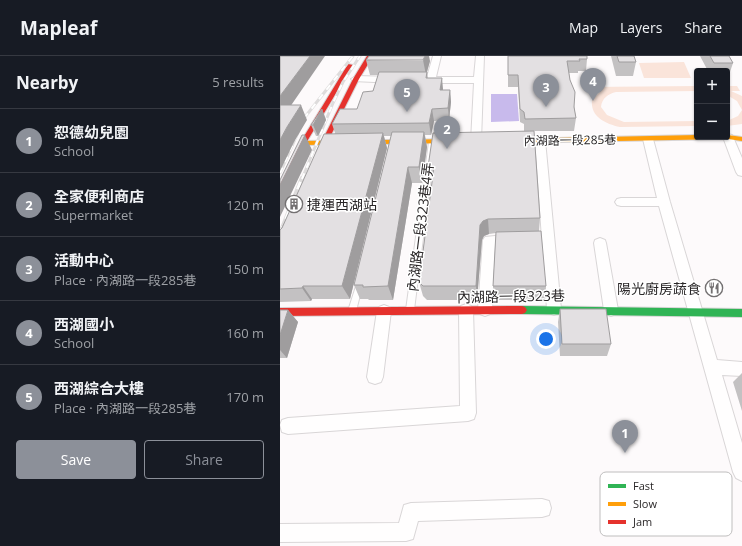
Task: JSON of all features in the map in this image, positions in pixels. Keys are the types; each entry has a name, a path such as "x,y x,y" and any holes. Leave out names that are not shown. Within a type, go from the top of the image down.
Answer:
{"street":[{"path":"280,192 303,143 355,56"},
{"path":"314,164 356,79 370,56"},
{"path":"431,80 437,56"},
{"path":"303,143 392,146 432,142 479,141 478,80 480,56"},
{"path":"356,79 478,80"},
{"name":"內湖路一段285巷","path":"730,137 742,139"},
{"name":"內湖路一段285巷","path":"497,141 694,138"},
{"path":"648,139 664,202 742,472"},
{"path":"540,140 554,309"},
{"path":"729,140 742,172"},
{"path":"621,202 664,202"},
{"path":"485,310 489,240 547,239"},
{"path":"600,243 611,310"},
{"name":"內湖路一段323巷","path":"280,312 409,312 554,309 742,313"},
{"path":"288,426 468,413 466,310"},
{"path":"375,377 384,311"},
{"path":"712,367 742,369"},
{"path":"280,534 406,532 411,512 542,508"}],"lane":[{"name":"內湖路一段323巷4弄","path":"409,312 432,142"},
{"path":"352,311 362,274"}],"shaded area":[{"path":"684,62 691,78 644,78 639,63"},
{"path":"694,86 694,91 616,92 606,97 601,107 607,115 624,122 694,121 694,126 620,127 609,124 604,122 596,115 592,106 592,100 600,92 589,92 588,87"},
{"path":"730,86 737,86 740,91 731,91 742,96 742,110 737,101 730,97"},
{"path":"491,94 517,94 519,121 491,122"},
{"path":"742,110 742,124 730,126 730,120 738,116"}],"building":[{"path":"280,56 310,56 280,96"},
{"path":"369,56 425,56 423,60 366,60"},
{"path":"508,56 587,56 587,59 579,59 580,61 567,61 570,80 575,92 574,107 576,118 525,119 524,112 520,109 518,75 508,75"},
{"path":"617,56 634,56 636,62 619,62"},
{"path":"710,56 729,56 733,63 714,63"},
{"path":"379,72 427,72 426,78 442,78 440,90 450,90 448,108 432,109 429,123 332,124 340,109 357,109 363,92 373,91"},
{"path":"280,105 301,105 280,140"},
{"path":"322,109 313,125 311,125"},
{"path":"534,131 540,218 488,219 483,221 480,225 476,286 423,286 419,282 434,167 428,167 433,133"},
{"path":"392,132 424,132 419,167 408,167 388,286 363,287 363,285 354,285"},
{"path":"383,133 342,286 303,286 302,288 280,289 280,230 324,134"},
{"path":"302,135 305,135 280,185 280,180"},
{"path":"541,231 546,286 493,286 496,232"},
{"path":"560,309 606,309 611,344 562,344"},
{"path":"280,310 288,310 280,335"}],"railway":[{"path":"280,173 305,117 353,56"},
{"path":"302,179 333,103 343,82 360,56"},
{"path":"280,234 302,178"}],"traffic: fast":[{"path":"522,310 742,313"}],"traffic: slow":[{"path":"507,141 728,137 742,139"},
{"path":"303,143 459,141"}],"traffic: jam":[{"path":"319,153 356,79 370,56"},
{"path":"280,192 303,143 350,65"},
{"path":"280,312 522,310"}],"place":[{"name":"西湖國小","path":"593,101"},
{"name":"活動中心","path":"546,107"},
{"name":"西湖綜合大樓","path":"407,112"},
{"name":"全家便利商店","path":"447,149"},
{"name":"捷運西湖站","path":"294,204"},
{"name":"陽光廚房蔬食","path":"714,288"},
{"name":"恕德幼兒園","path":"625,453"}]}
